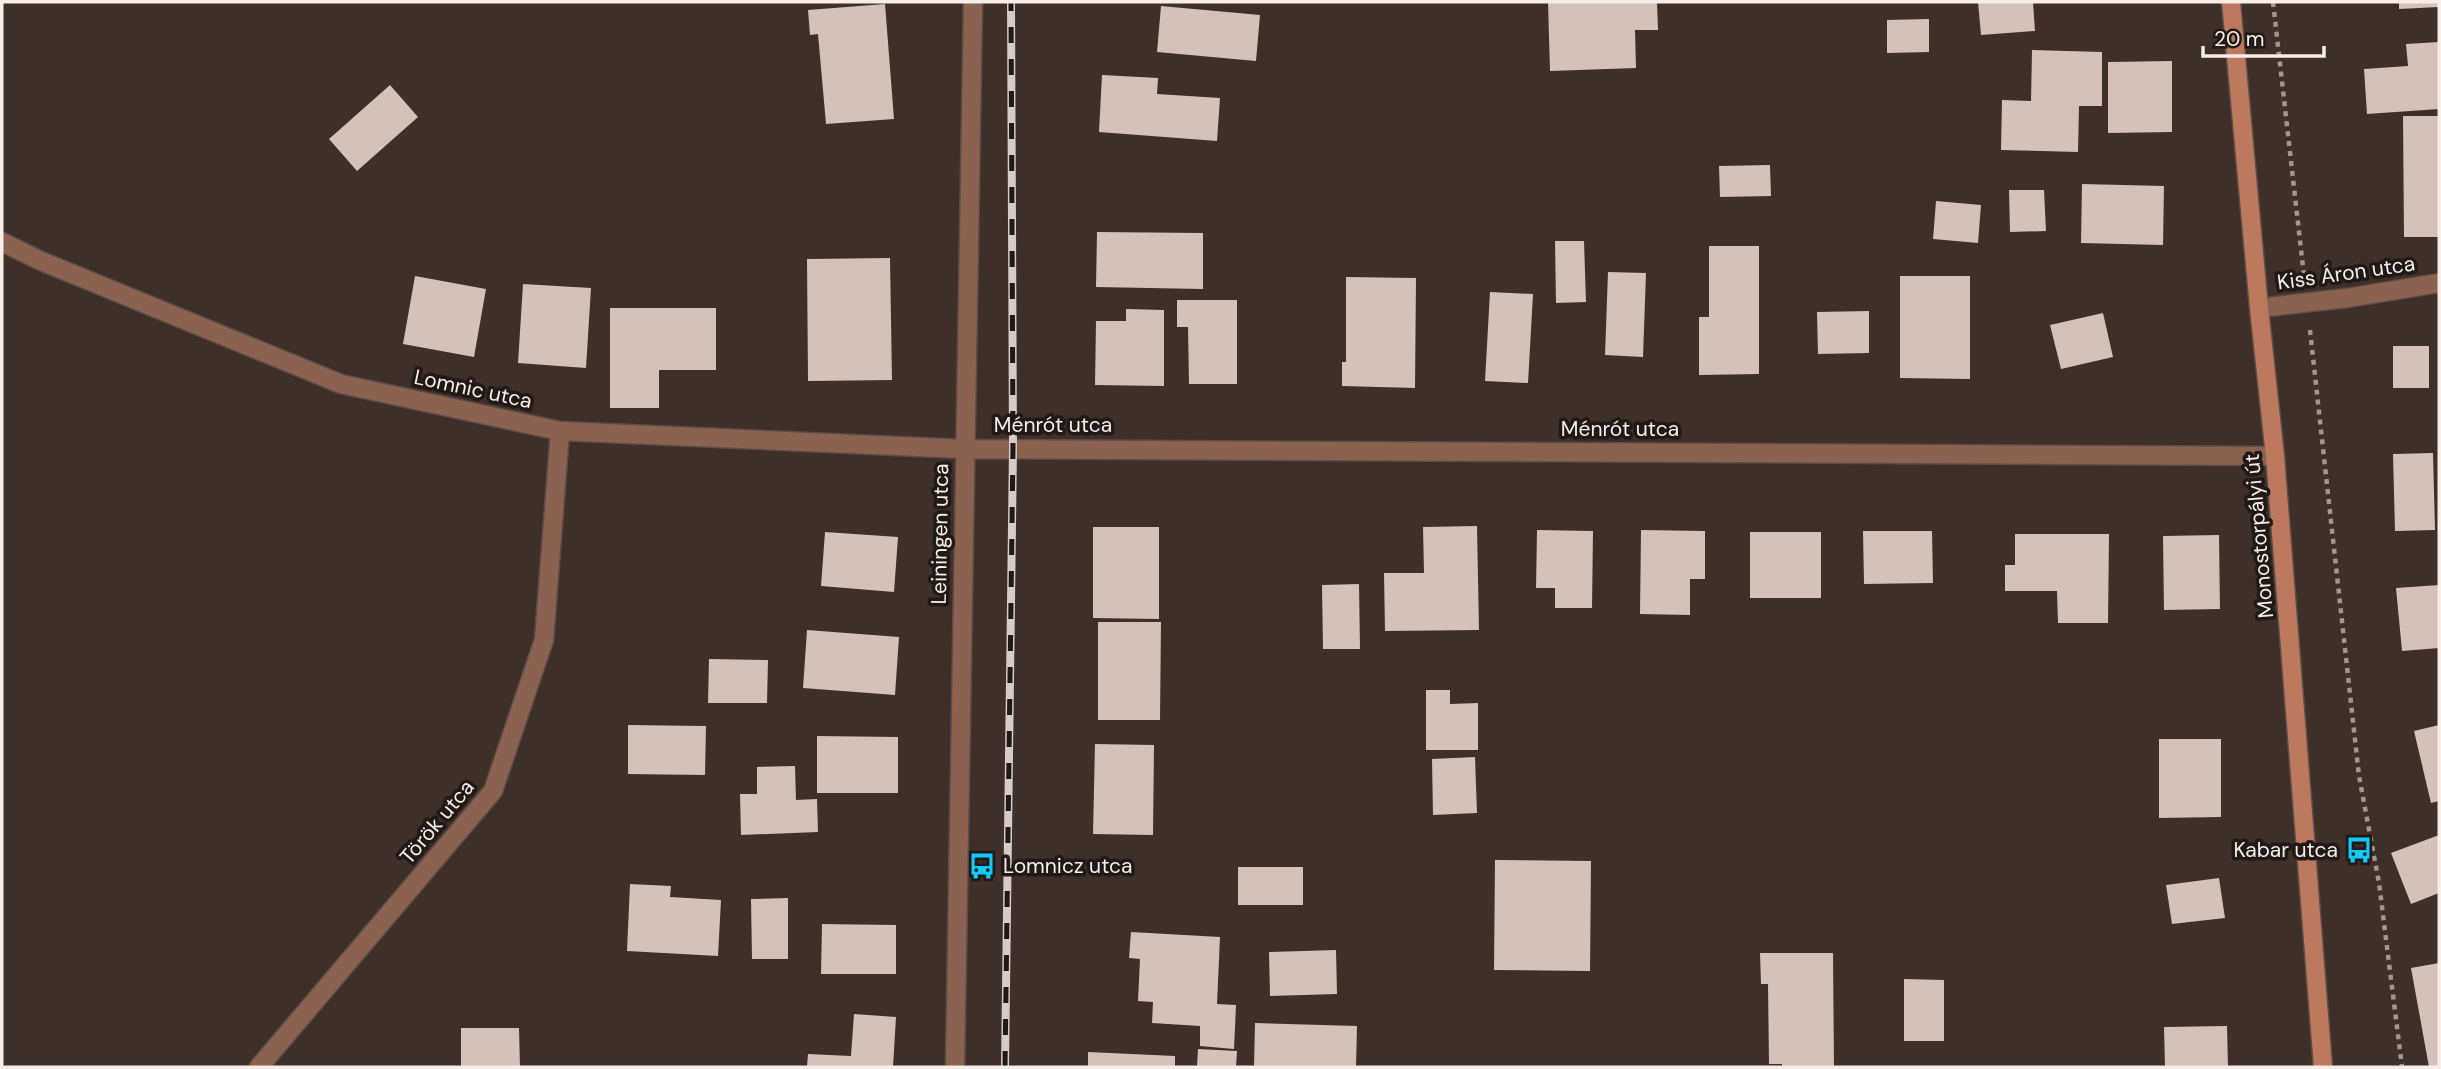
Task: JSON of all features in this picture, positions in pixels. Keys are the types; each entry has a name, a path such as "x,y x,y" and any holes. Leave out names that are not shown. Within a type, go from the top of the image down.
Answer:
{"street":[{"name":"Leiningen utca","path":"955,1067 972,2"},
{"name":"Monostorpályi út","path":"2231,2 2259,308 2276,456 2323,1067"},
{"name":"Lomnic utca","path":"2,242 54,267 341,384 560,431 964,449"},
{"name":"Kiss Áron utca","path":"2259,308 2439,282"},
{"name":"Török utca","path":"259,1067 493,791 544,640 560,431"},
{"name":"Ménrót utca","path":"964,449 2276,456"}],"path":[{"path":"2273,2 2359,776 2379,883 2402,1067"}],"building":[{"path":"1548,2 1657,2 1658,30 1635,30 1636,68 1550,71"},
{"path":"1978,2 2033,2 2035,31 1981,35"},
{"path":"2399,2 2439,2 2439,7 2399,9"},
{"path":"885,4 894,119 826,124 818,34 810,35 808,10"},
{"path":"1161,6 1260,15 1256,61 1157,52"},
{"path":"1929,19 1929,52 1887,53 1887,20"},
{"path":"2439,42 2439,109 2367,114 2364,69 2408,66 2406,44"},
{"path":"2032,50 2102,52 2102,106 2079,106 2078,152 2001,150 2002,100 2031,101"},
{"path":"2172,61 2172,132 2108,133 2108,62"},
{"path":"1102,75 1158,78 1157,94 1220,98 1217,141 1099,132"},
{"path":"390,85 418,117 357,171 329,139"},
{"path":"2403,116 2439,116 2439,237 2404,237"},
{"path":"1770,165 1771,196 1720,197 1719,166"},
{"path":"2082,184 2164,186 2163,245 2081,243"},
{"path":"2009,190 2044,190 2046,231 2010,232"},
{"path":"1936,201 1981,205 1978,243 1933,239"},
{"path":"1097,232 1203,233 1203,289 1096,287"},
{"path":"1555,241 1584,241 1586,302 1556,303"},
{"path":"1709,246 1759,246 1759,374 1699,375 1699,317 1709,317"},
{"path":"890,258 892,380 808,381 807,259"},
{"path":"1608,272 1646,273 1643,357 1605,355"},
{"path":"415,276 486,289 474,357 403,344"},
{"path":"1900,276 1970,276 1970,379 1900,378"},
{"path":"1346,277 1416,278 1415,388 1342,386 1342,362 1346,362"},
{"path":"523,284 591,288 586,368 518,363"},
{"path":"1490,292 1533,294 1528,383 1485,381"},
{"path":"1177,300 1237,300 1237,384 1189,384 1188,327 1177,327"},
{"path":"610,308 716,308 716,370 659,370 659,408 610,408"},
{"path":"1126,309 1164,310 1164,386 1095,385 1096,321 1126,321"},
{"path":"1869,311 1869,353 1818,354 1817,312"},
{"path":"2103,313 2113,357 2061,369 2050,325"},
{"path":"2393,346 2429,346 2429,388 2393,388"},
{"path":"2433,453 2435,530 2395,531 2393,454"},
{"path":"1477,526 1479,630 1385,631 1384,573 1424,573 1423,527"},
{"path":"1093,527 1159,527 1159,619 1093,618"},
{"path":"1537,530 1593,531 1592,608 1555,608 1555,588 1536,588"},
{"path":"1641,530 1705,531 1705,579 1690,579 1690,615 1640,614"},
{"path":"1863,531 1932,531 1933,583 1864,584"},
{"path":"825,532 898,537 894,592 821,586"},
{"path":"1750,532 1821,532 1821,598 1750,598"},
{"path":"2015,534 2109,534 2108,623 2058,623 2057,591 2005,591 2005,565 2015,565"},
{"path":"2219,535 2220,609 2164,610 2163,536"},
{"path":"1359,584 1360,649 1323,649 1322,585"},
{"path":"2439,585 2439,648 2402,651 2396,588"},
{"path":"1098,622 1161,622 1160,720 1098,720"},
{"path":"807,630 899,637 895,695 803,688"},
{"path":"709,659 768,660 767,703 708,703"},
{"path":"1426,690 1450,690 1450,704 1478,703 1478,750 1426,750"},
{"path":"628,725 706,726 705,775 628,774"},
{"path":"2439,725 2439,801 2431,803 2414,731"},
{"path":"817,736 898,737 898,793 817,793"},
{"path":"2159,739 2221,739 2221,817 2159,818"},
{"path":"1095,744 1154,745 1153,835 1093,834"},
{"path":"1475,757 1477,813 1433,815 1432,759"},
{"path":"795,766 796,800 817,799 818,832 741,835 740,794 757,794 757,767"},
{"path":"2439,835 2439,893 2411,904 2391,853"},
{"path":"1495,860 1591,861 1590,971 1494,970"},
{"path":"1238,867 1303,867 1303,905 1238,905"},
{"path":"2219,878 2225,918 2172,924 2166,885"},
{"path":"630,884 671,886 670,897 721,900 718,956 627,951"},
{"path":"788,898 788,959 752,959 751,899"},
{"path":"822,924 896,925 896,974 821,974"},
{"path":"1131,932 1220,937 1217,1004 1236,1005 1234,1049 1200,1046 1200,1026 1152,1023 1153,1002 1138,1001 1140,959 1129,958"},
{"path":"1336,950 1337,994 1270,996 1269,952"},
{"path":"1760,953 1833,953 1834,1067 1782,1067 1782,1064 1769,1064 1768,984 1761,984"},
{"path":"2439,963 2439,1067 2429,1067 2411,968"},
{"path":"1904,979 1944,980 1944,1041 1904,1041"},
{"path":"854,1014 896,1017 893,1067 807,1067 808,1054 851,1056"},
{"path":"1255,1023 1357,1026 1356,1067 1254,1067"},
{"path":"2227,1026 2228,1067 2165,1067 2164,1027"},
{"path":"461,1028 519,1028 520,1067 461,1067"},
{"path":"1198,1049 1237,1051 1236,1067 1197,1067"},
{"path":"1088,1052 1175,1056 1175,1067 1088,1067"}],"railway":[{"path":"1005,1067 1013,447 1011,2"}],"place":[{"name":"Kabar utca","path":"2359,850"},
{"name":"Lomnicz utca","path":"982,866"}]}
